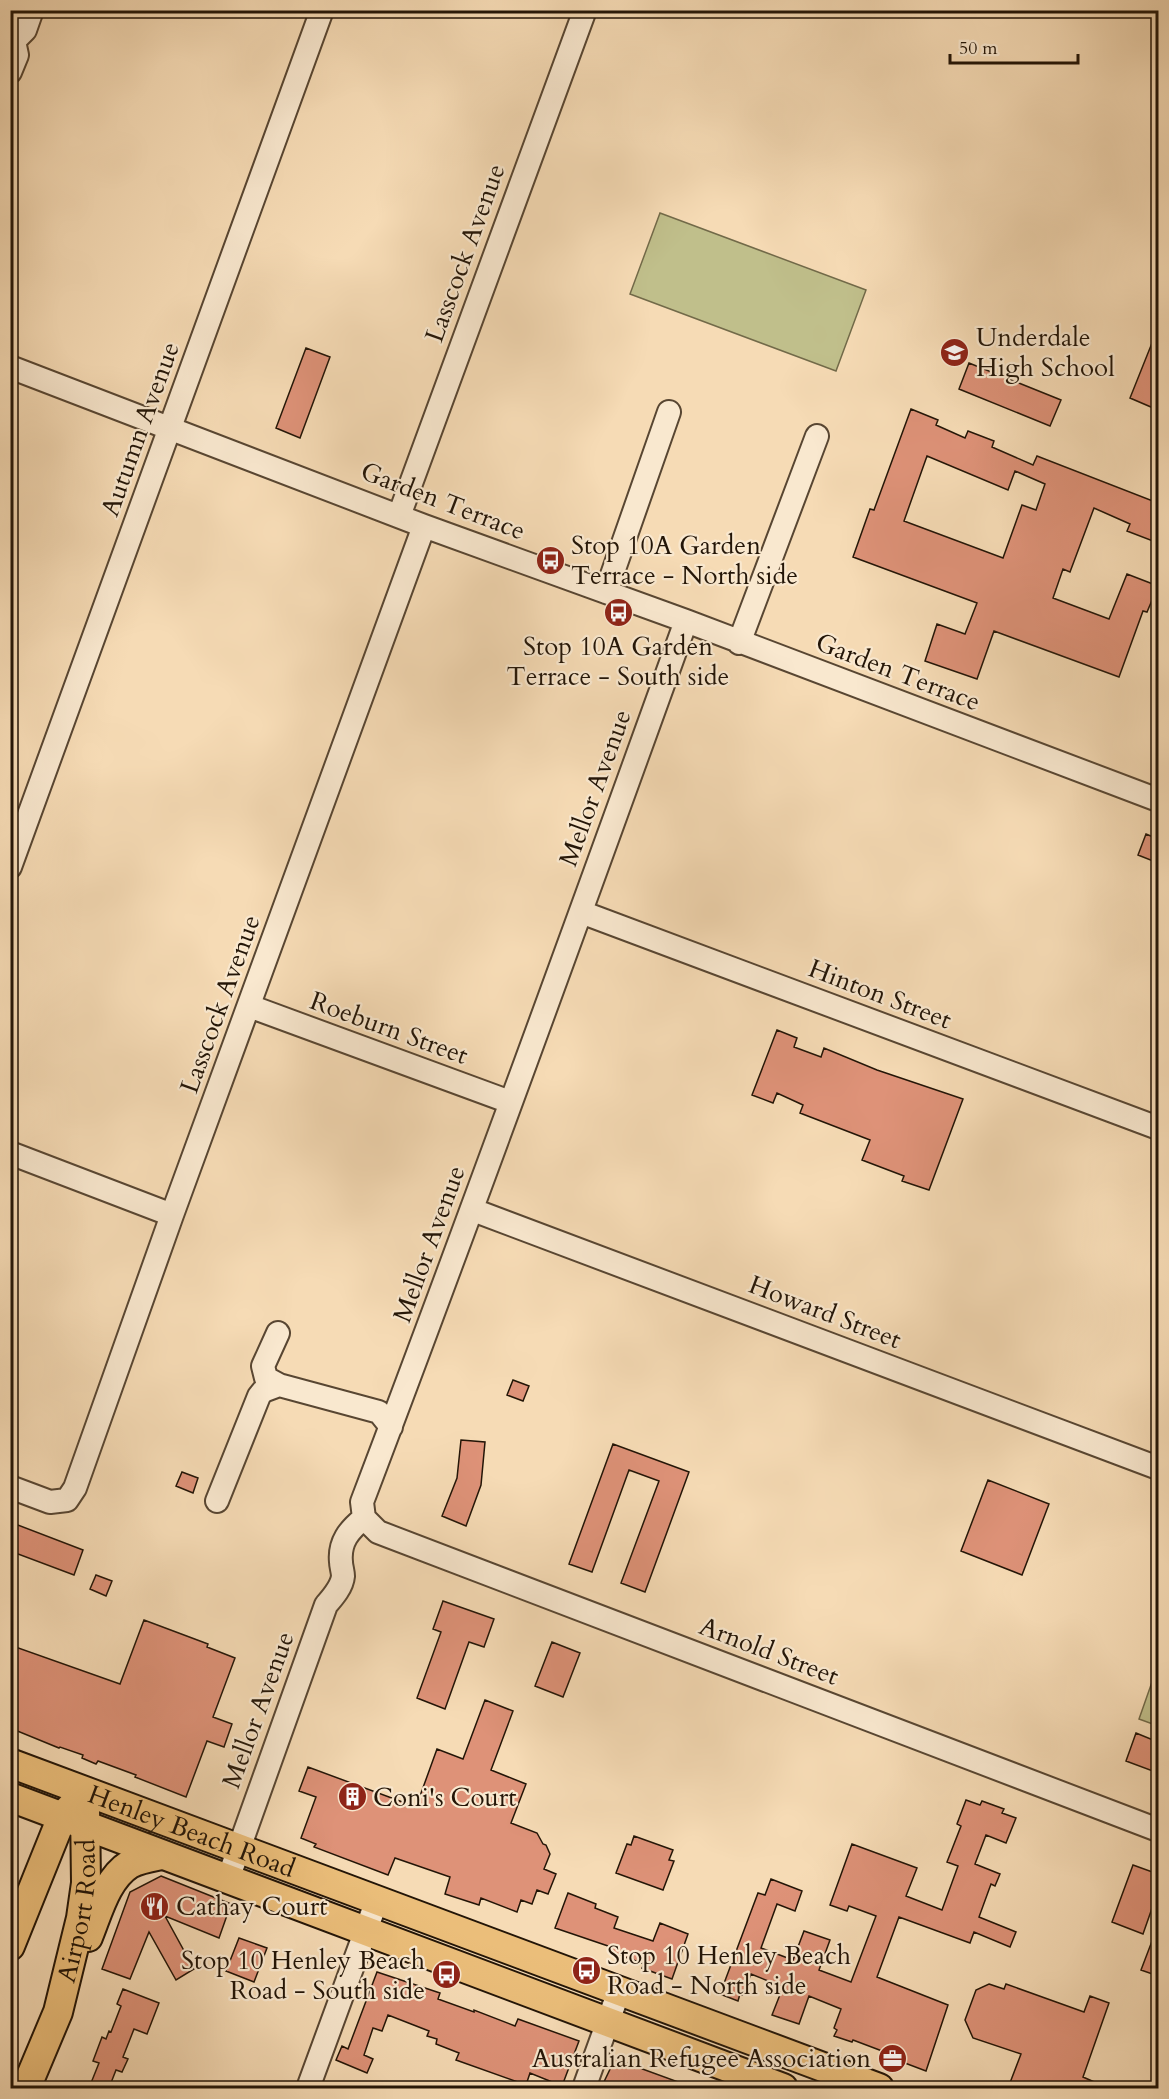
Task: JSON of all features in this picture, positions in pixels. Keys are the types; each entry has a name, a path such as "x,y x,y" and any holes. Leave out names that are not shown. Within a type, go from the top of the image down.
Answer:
{"main road":[{"name":"Henley Beach Road","path":"10,1763 619,1991 864,2086"},
{"name":"Airport Road","path":"10,1946 33,1890 73,1821 85,1791"},
{"name":"Henley Beach Road","path":"10,1797 783,2088"},
{"path":"10,1808 27,1816 35,1828 39,1844 33,1890"},
{"name":"Airport Road","path":"26,2088 58,2012 81,1918 86,1883 73,1821"},
{"path":"58,2012 106,1894 117,1874 132,1862 162,1854"}],"street":[{"path":"10,72 17,55 12,39 25,30 32,10"},
{"name":"Autumn Avenue","path":"10,867 322,10"},
{"name":"Lasscock Avenue","path":"399,516 585,10"},
{"name":"Garden Terrace","path":"10,367 424,526 686,621 1158,800"},
{"path":"606,592 669,412"},
{"path":"739,643 817,436"},
{"name":"Lasscock Avenue","path":"10,1487 50,1502 67,1500 75,1488 172,1215 424,526"},
{"name":"Mellor Avenue","path":"228,1879 327,1605 337,1593 343,1576 340,1549 352,1527 364,1518 363,1502 472,1210 686,621"},
{"name":"Hinton Street","path":"581,912 1158,1128"},
{"name":"Roeburn Street","path":"249,1006 510,1102"},
{"path":"10,1153 172,1215"},
{"name":"Howard Street","path":"472,1210 1158,1468"},
{"path":"278,1333 263,1366 266,1378 279,1385 379,1412 391,1427"},
{"path":"217,1502 259,1396 263,1391 279,1385"},
{"name":"Arnold Street","path":"364,1518 378,1532 1158,1830"},
{"path":"308,2088 377,1900"},
{"path":"584,2088 619,1991"}],"shaded area":[{"path":"660,213 866,290 836,371 630,294"},
{"path":"1158,1665 1158,1726 1139,1719"}],"building":[{"path":"1158,328 1158,410 1130,398"},
{"path":"306,348 330,357 300,438 276,428"},
{"path":"969,363 1061,400 1050,426 959,389"},
{"path":"911,409 938,420 936,425 965,438 968,431 994,441 992,447 1033,465 1037,456 1158,503 1158,543 1127,531 1130,524 1094,508 1070,572 1063,569 1053,598 1109,619 1127,574 1158,586 1147,612 1143,611 1119,677 994,631 977,679 925,661 937,624 965,634 977,603 853,557 870,509 874,510","holes":["927,456 1008,490 1015,471 1045,484 1036,510 1022,505 1003,558 904,521"]},
{"path":"1146,834 1158,839 1158,863 1138,855"},
{"path":"777,1030 797,1038 794,1047 821,1057 824,1048 877,1070 963,1099 929,1190 902,1181 904,1176 862,1160 870,1140 800,1113 803,1105 777,1093 773,1103 752,1095"},
{"path":"513,1380 529,1386 523,1401 507,1395"},
{"path":"461,1440 485,1442 481,1485 466,1526 442,1516 457,1478"},
{"path":"613,1444 689,1472 645,1592 621,1583 659,1481 629,1470 592,1572 569,1564"},
{"path":"182,1472 198,1478 193,1493 176,1486"},
{"path":"988,1480 1049,1504 1022,1575 961,1551"},
{"path":"10,1522 83,1550 74,1575 10,1551"},
{"path":"96,1575 112,1581 106,1596 90,1589"},
{"path":"443,1601 494,1619 484,1647 469,1642 445,1709 417,1698 441,1632 433,1629"},
{"path":"144,1620 208,1644 207,1647 235,1658 213,1717 232,1724 224,1747 207,1741 186,1797 135,1777 136,1775 98,1761 96,1764 82,1758 83,1755 10,1728 10,1645 120,1684"},
{"path":"552,1642 580,1653 563,1697 535,1686"},
{"path":"485,1700 513,1711 491,1770 526,1784 511,1823 537,1833 546,1845 550,1854 544,1869 556,1874 548,1894 537,1890 532,1904 521,1900 517,1912 481,1898 479,1905 445,1894 450,1877 395,1858 388,1875 314,1847 316,1844 301,1838 316,1797 299,1791 308,1767 416,1807 437,1749 463,1759"},
{"path":"1136,1733 1158,1742 1158,1773 1126,1761"},
{"path":"966,1800 980,1805 982,1801 1004,1809 1002,1813 1016,1818 1006,1843 986,1835 975,1864 1000,1874 995,1886 991,1884 979,1917 1016,1932 1010,1947 974,1932 970,1943 899,1917 877,1977 948,2005 926,2071 889,2057 890,2054 853,2040 852,2042 834,2036 837,2030 834,2028 841,2009 809,1996 799,2024 772,2015 783,1987 751,1974 743,1995 740,1994 738,2001 720,1994 758,1893 765,1895 771,1879 802,1891 795,1911 777,1904 761,1948 793,1960 804,1931 830,1940 819,1970 851,1982 876,1916 849,1906 847,1911 830,1905 852,1844 917,1868 906,1896 942,1910 958,1866 947,1862 961,1826 957,1824"},
{"path":"634,1836 673,1850 669,1860 674,1861 663,1890 616,1873 627,1844 631,1845"},
{"path":"1133,1865 1158,1874 1158,1891 1143,1934 1112,1922"},
{"path":"161,1876 231,1904 219,1938 165,1916 194,1969 176,1980 149,1932 130,1979 102,1969 130,1892"},
{"path":"568,1893 596,1904 595,1908 618,1917 614,1928 653,1941 660,1923 688,1934 672,1979 642,1968 644,1964 609,1951 611,1947 555,1928"},
{"path":"1158,1928 1158,1976 1141,1970"},
{"path":"239,1938 267,1948 254,1982 226,1971"},
{"path":"377,1972 440,1993 438,1999 474,2012 474,2010 515,2026 518,2019 579,2041 562,2086 530,2073 526,2085 456,2060 459,2053 436,2044 437,2039 427,2036 429,2031 388,2015 382,2031 373,2028 364,2055 373,2059 367,2073 336,2060 342,2046 348,2049"},
{"path":"989,1984 1004,1989 1006,1984 1084,2012 1090,1996 1109,2003 1083,2077 1108,2088 1008,2088 1021,2054 973,2038 965,2020 976,1990"},
{"path":"123,1989 159,2003 147,2034 134,2029 123,2057 128,2059 122,2072 116,2070 109,2088 89,2088 99,2063 93,2061 102,2037 106,2039 109,2031 111,2032 121,2006 117,2004"},
{"path":"615,2059 692,2087 601,2088"}],"place":[{"name":"Underdale High School","path":"955,352"},
{"name":"Stop 10A Garden Terrace - North side","path":"550,560"},
{"name":"Stop 10A Garden Terrace - South side","path":"618,612"},
{"name":"Coni's Court","path":"352,1797"},
{"name":"Cathay Court","path":"155,1906"},
{"name":"Stop 10 Henley Beach Road - North side","path":"586,1970"},
{"name":"Stop 10 Henley Beach Road - South side","path":"446,1975"},
{"name":"Australian Refugee Association","path":"892,2058"}]}
